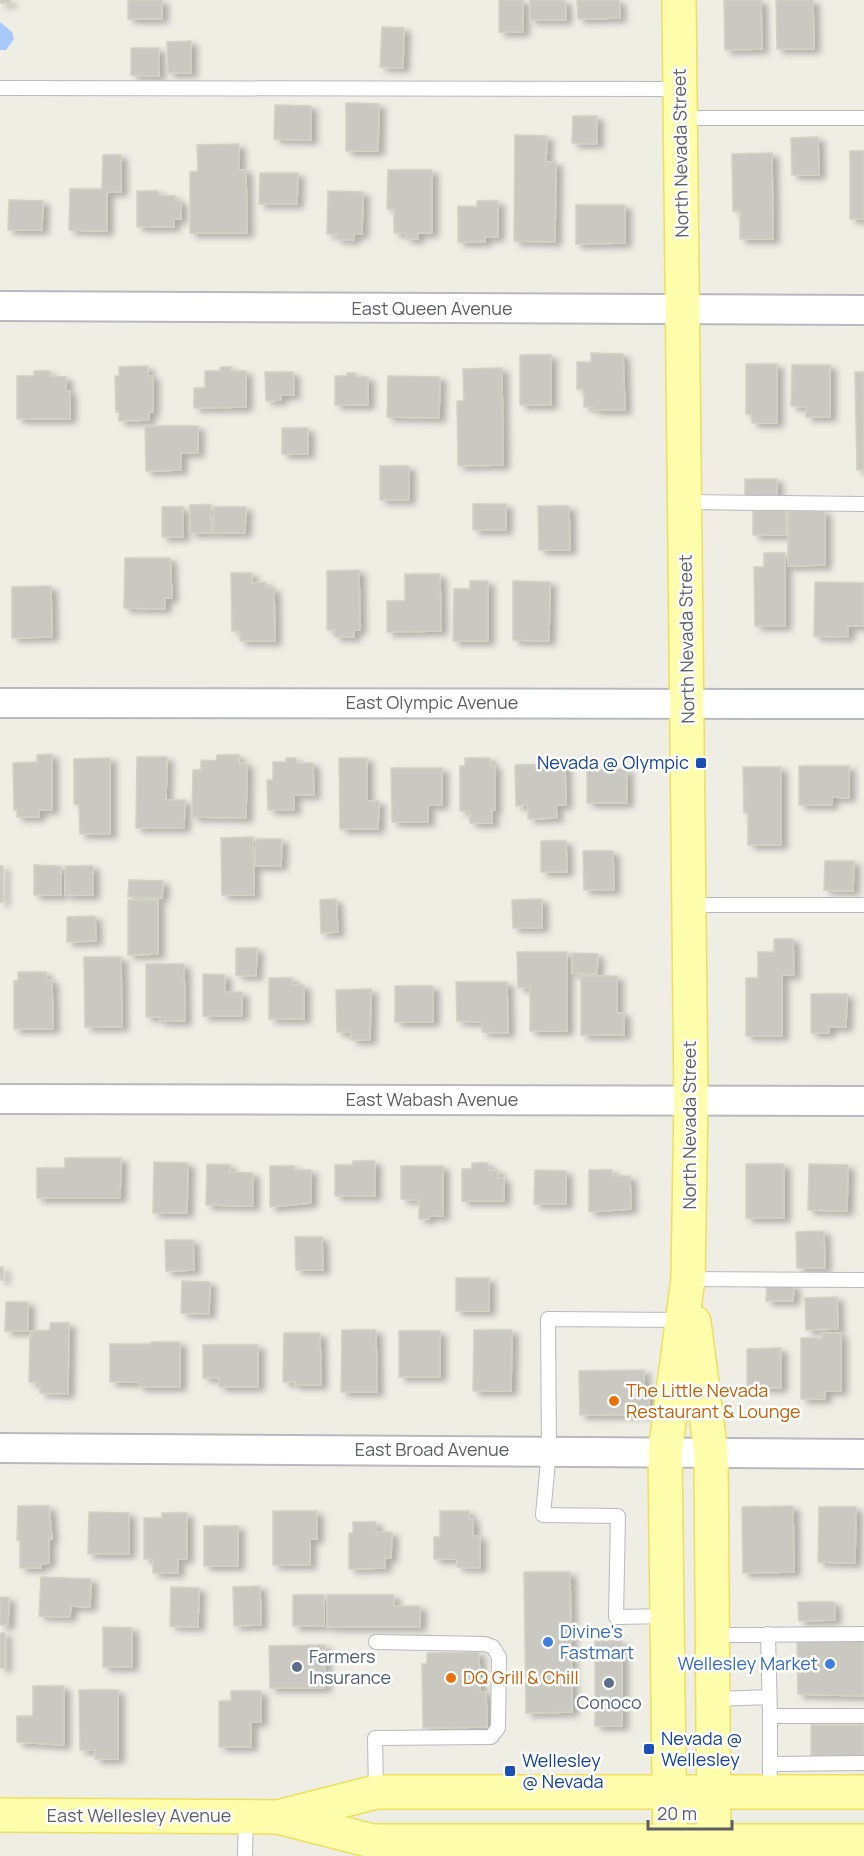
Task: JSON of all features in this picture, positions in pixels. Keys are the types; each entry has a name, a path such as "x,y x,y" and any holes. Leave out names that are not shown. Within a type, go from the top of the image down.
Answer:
{"main road":[{"name":"North Nevada Street","path":"670,1849 666,1452 688,1279 691,1101 679,0"},
{"name":"North Nevada Street","path":"688,1279 711,1454 714,1849"},
{"name":"East Wellesley Avenue","path":"262,1817 376,1792 713,1791 771,1777 864,1792"},
{"name":"East Wellesley Avenue","path":"0,1815 262,1817 372,1841 714,1849 864,1841"}],"street":[{"name":"East Queen Avenue","path":"0,306 864,310"},
{"name":"East Olympic Avenue","path":"0,703 864,704"},
{"name":"East Wabash Avenue","path":"0,1099 864,1101"},
{"name":"East Broad Avenue","path":"0,1448 549,1450 711,1454 864,1454"}],"lane":[{"path":"0,88 681,104 864,118"},
{"path":"686,502 864,504"},
{"path":"688,905 864,905"},
{"path":"688,1279 864,1280"},
{"path":"668,1616 616,1617 618,1516 543,1515 549,1450 548,1319 682,1320"},
{"path":"768,1634 771,1777 864,1763"},
{"path":"714,1635 864,1634"},
{"path":"376,1642 485,1644 493,1647 499,1657 498,1728 491,1737 375,1738 376,1792"},
{"path":"714,1699 769,1697"},
{"path":"770,1716 864,1716"},
{"path":"245,1856 262,1817"}],"water":[{"path":"0,22 12,32 14,39 6,50 0,50"}],"building":[{"path":"0,0 10,0 11,3 0,3"},
{"path":"128,0 162,0 162,19 128,19"},
{"path":"499,0 523,0 523,32 499,32"},
{"path":"530,0 565,0 566,20 530,20"},
{"path":"577,0 619,0 620,18 578,19"},
{"path":"724,0 761,0 762,49 725,50"},
{"path":"776,0 813,0 814,49 777,49"},
{"path":"382,27 404,28 403,68 380,67"},
{"path":"191,41 191,73 168,73 167,42"},
{"path":"131,48 159,48 159,76 131,75"},
{"path":"346,103 379,104 378,151 346,151"},
{"path":"275,105 311,106 311,140 274,139"},
{"path":"573,116 597,116 597,144 572,143"},
{"path":"515,135 547,136 546,162 556,162 555,242 514,241"},
{"path":"818,137 819,175 792,175 791,138"},
{"path":"239,144 239,170 246,170 247,233 190,233 190,172 198,171 197,145"},
{"path":"850,151 864,151 864,219 850,219"},
{"path":"772,153 773,239 740,239 740,211 733,211 732,154"},
{"path":"103,155 121,155 121,192 107,192 107,231 69,230 70,189 102,189"},
{"path":"388,170 432,170 432,233 418,233 418,239 406,239 406,233 394,233 394,209 387,209"},
{"path":"260,173 298,173 297,204 259,204"},
{"path":"137,191 158,191 158,195 175,196 175,201 181,201 181,219 174,219 174,227 137,227"},
{"path":"328,191 363,192 362,234 354,234 354,240 336,239 337,234 327,234"},
{"path":"9,200 43,201 42,230 8,230"},
{"path":"477,201 498,201 498,237 485,237 485,242 458,242 458,206 477,207"},
{"path":"576,205 625,205 625,243 576,244"},
{"path":"591,353 623,354 625,410 594,410 594,407 584,407 584,389 577,389 577,362 591,362"},
{"path":"520,355 551,355 551,405 520,405"},
{"path":"746,364 777,364 777,423 752,423 752,414 746,414"},
{"path":"792,365 830,365 830,417 806,417 806,407 791,406"},
{"path":"148,366 148,376 153,376 153,412 149,412 149,420 119,421 119,412 116,412 115,376 119,376 119,367"},
{"path":"220,367 231,367 231,371 246,371 246,407 194,408 194,388 205,388 205,371 220,371"},
{"path":"502,368 503,465 458,466 457,401 464,401 463,369"},
{"path":"34,371 50,371 50,376 66,377 66,391 70,391 70,419 17,419 17,376 34,376"},
{"path":"265,372 293,372 294,395 281,395 281,400 266,401"},
{"path":"855,372 864,372 864,470 857,470"},
{"path":"347,373 356,373 356,377 368,377 368,405 335,405 335,376 347,376"},
{"path":"388,376 440,377 439,418 387,417"},
{"path":"145,426 198,426 198,453 181,453 181,470 146,471"},
{"path":"282,428 308,428 308,454 282,454"},
{"path":"380,466 409,466 409,500 380,500"},
{"path":"745,479 777,479 777,497 745,496"},
{"path":"473,504 506,504 506,530 473,530"},
{"path":"190,505 211,505 211,533 190,533"},
{"path":"538,506 569,506 570,550 539,550"},
{"path":"162,507 183,507 183,537 162,537"},
{"path":"214,507 246,507 245,533 213,533"},
{"path":"786,509 786,535 753,535 753,510"},
{"path":"788,511 825,511 825,565 788,566"},
{"path":"764,553 785,553 785,626 755,626 754,567 764,567"},
{"path":"125,558 170,558 172,598 165,598 165,609 124,608"},
{"path":"359,570 360,630 354,630 354,637 335,637 335,630 327,630 327,571"},
{"path":"231,573 252,573 252,583 266,582 266,588 274,588 275,641 240,641 240,631 232,631"},
{"path":"405,574 440,574 441,631 387,632 387,601 405,601"},
{"path":"470,581 488,581 488,641 453,641 454,589 470,589"},
{"path":"513,581 550,582 549,641 513,640"},
{"path":"815,582 864,583 864,626 848,626 848,637 814,636"},
{"path":"51,586 52,637 12,638 12,587"},
{"path":"52,754 52,810 39,810 39,817 17,817 17,810 14,810 13,763 37,762 37,755"},
{"path":"217,755 239,755 239,763 247,763 246,818 192,817 193,770 201,770 201,760 216,761"},
{"path":"137,757 167,757 166,800 185,800 184,828 136,828"},
{"path":"110,758 110,834 80,834 79,805 74,804 74,759"},
{"path":"286,758 296,758 296,763 313,763 314,795 294,795 294,810 268,810 267,780 273,780 273,762 286,762"},
{"path":"339,758 367,758 367,801 379,801 378,829 340,829"},
{"path":"465,758 490,758 490,765 495,766 495,810 492,810 492,823 470,823 470,811 460,811 460,766 465,766"},
{"path":"565,764 566,805 556,805 557,818 528,819 528,805 516,806 515,765"},
{"path":"799,766 849,766 849,798 832,797 832,805 799,805"},
{"path":"743,767 781,767 781,845 748,845 748,813 744,813"},
{"path":"391,768 442,768 442,805 428,805 428,822 392,822"},
{"path":"627,769 627,803 587,803 587,770"},
{"path":"253,837 254,895 222,895 221,838"},
{"path":"256,839 282,839 281,866 255,866"},
{"path":"541,841 566,841 567,872 541,872"},
{"path":"583,851 613,851 614,890 584,890"},
{"path":"825,861 854,861 853,891 824,890"},
{"path":"34,865 61,866 61,895 34,895"},
{"path":"0,866 3,866 3,902 0,902"},
{"path":"66,866 93,866 93,895 65,895"},
{"path":"129,880 163,881 162,898 128,897"},
{"path":"336,899 338,932 321,933 320,900"},
{"path":"542,899 542,928 513,928 512,900"},
{"path":"128,900 158,900 158,954 128,955"},
{"path":"95,916 96,941 67,942 67,917"},
{"path":"774,939 793,939 794,975 782,975 782,1036 746,1036 746,978 758,978 758,952 774,952"},
{"path":"236,948 257,948 256,976 236,975"},
{"path":"517,952 567,952 567,1031 530,1031 530,987 518,988"},
{"path":"572,953 598,954 597,974 572,973"},
{"path":"84,957 121,957 122,1027 85,1027"},
{"path":"146,964 184,964 185,1021 160,1021 160,1017 146,1017"},
{"path":"18,972 46,972 46,980 52,980 53,1029 14,1029 14,981 18,981"},
{"path":"203,974 225,975 225,992 242,992 242,1016 203,1016"},
{"path":"581,976 617,976 617,1013 624,1013 624,1035 581,1035"},
{"path":"269,978 292,978 292,985 304,985 304,1019 269,1019"},
{"path":"456,982 507,982 508,1033 482,1032 482,1022 457,1021"},
{"path":"395,986 433,986 433,1022 395,1022"},
{"path":"371,989 370,1040 351,1040 351,1032 337,1032 336,990"},
{"path":"811,994 847,994 846,1027 829,1027 829,1033 811,1033"},
{"path":"65,1158 121,1158 120,1198 37,1198 37,1168 65,1168"},
{"path":"353,1161 375,1161 375,1196 335,1196 335,1165 353,1165"},
{"path":"154,1162 188,1163 187,1213 153,1213"},
{"path":"472,1163 488,1163 488,1170 498,1170 498,1178 504,1178 504,1201 462,1201 462,1169 472,1169"},
{"path":"207,1164 230,1165 230,1172 253,1173 253,1206 206,1205"},
{"path":"746,1164 784,1164 784,1218 746,1218"},
{"path":"809,1164 848,1165 847,1211 808,1210"},
{"path":"270,1166 294,1166 294,1170 311,1170 311,1203 270,1207"},
{"path":"401,1166 443,1166 443,1216 419,1219 419,1200 401,1199"},
{"path":"535,1170 566,1171 566,1204 534,1204"},
{"path":"589,1170 612,1170 612,1176 630,1176 631,1209 589,1212"},
{"path":"824,1231 825,1268 797,1268 796,1232"},
{"path":"295,1237 322,1237 323,1270 296,1270"},
{"path":"165,1240 193,1240 194,1270 166,1271"},
{"path":"0,1267 3,1267 3,1280 0,1280"},
{"path":"456,1278 489,1278 489,1311 456,1311"},
{"path":"182,1281 210,1282 209,1314 181,1313"},
{"path":"767,1285 794,1285 793,1301 766,1301"},
{"path":"837,1297 838,1329 806,1330 805,1298"},
{"path":"6,1302 28,1302 28,1331 5,1331"},
{"path":"50,1323 69,1323 68,1394 40,1393 40,1382 29,1382 30,1331 50,1330"},
{"path":"342,1330 376,1330 377,1392 341,1392"},
{"path":"474,1330 512,1330 511,1391 473,1391"},
{"path":"399,1331 440,1331 440,1377 399,1377"},
{"path":"284,1333 320,1333 321,1385 295,1385 295,1382 283,1382"},
{"path":"822,1333 841,1333 841,1391 825,1391 825,1399 801,1399 801,1338 822,1338"},
{"path":"151,1342 180,1342 180,1387 139,1387 139,1382 110,1382 110,1344 151,1344"},
{"path":"203,1345 258,1345 258,1387 219,1387 219,1378 203,1378"},
{"path":"781,1348 781,1388 747,1388 747,1349"},
{"name":"The Little Nevada Restaurant & Lounge","path":"644,1370 644,1388 649,1388 649,1414 580,1415 579,1371"},
{"path":"18,1506 49,1506 52,1539 49,1539 49,1563 41,1564 41,1568 20,1568 20,1540 17,1540"},
{"path":"793,1506 794,1572 743,1573 742,1507"},
{"path":"819,1507 856,1507 855,1563 818,1562"},
{"path":"273,1511 317,1511 317,1539 310,1539 310,1565 273,1565"},
{"path":"440,1511 469,1511 469,1519 473,1519 473,1536 480,1536 480,1568 457,1567 457,1559 434,1559 434,1537 440,1537"},
{"path":"89,1512 129,1513 129,1554 88,1554"},
{"path":"162,1513 187,1513 187,1559 178,1559 178,1573 153,1573 153,1559 144,1559 144,1518 162,1518"},
{"path":"353,1522 376,1522 376,1532 392,1532 391,1558 385,1558 385,1568 349,1569 349,1533 353,1533"},
{"path":"204,1526 238,1526 238,1566 204,1566"},
{"name":"Divine's Fastmart","path":"524,1572 570,1572 572,1712 526,1713"},
{"path":"41,1577 91,1579 90,1607 71,1606 70,1617 39,1616"},
{"path":"260,1586 261,1625 234,1626 233,1587"},
{"path":"171,1587 199,1588 198,1627 170,1626"},
{"path":"293,1595 324,1595 324,1626 293,1626"},
{"path":"327,1595 394,1595 394,1606 420,1606 420,1627 327,1627"},
{"path":"0,1597 9,1598 8,1625 0,1625"},
{"path":"798,1602 834,1602 835,1620 799,1621"},
{"path":"103,1627 132,1628 132,1667 103,1667"},
{"path":"0,1633 5,1633 5,1668 0,1668"},
{"name":"Wellesley Market","path":"797,1638 864,1639 864,1696 798,1694"},
{"name":"Conoco","path":"595,1641 622,1641 622,1726 595,1726"},
{"name":"Farmers Insurance","path":"325,1645 325,1688 270,1688 269,1646"},
{"name":"DQ Grill & Chill","path":"479,1652 480,1692 486,1692 487,1727 423,1728 422,1664 427,1664 427,1653"},
{"path":"33,1686 64,1686 64,1745 17,1742 17,1716 33,1716"},
{"path":"79,1690 118,1690 118,1759 95,1759 95,1750 80,1750"},
{"path":"231,1691 261,1691 261,1722 251,1722 251,1747 219,1747 219,1701 231,1701"},
{"path":"811,1725 864,1725 864,1757 811,1757"}],"place":[{"name":"Nevada @ Olympic","path":"701,763"},
{"name":"The Little Nevada Restaurant & Lounge","path":"614,1401"},
{"name":"Divine's Fastmart","path":"548,1642"},
{"name":"Wellesley Market","path":"830,1664"},
{"name":"Farmers Insurance","path":"297,1667"},
{"name":"DQ Grill & Chill","path":"451,1678"},
{"name":"Conoco","path":"609,1683"},
{"name":"Nevada @ Wellesley","path":"649,1749"},
{"name":"Wellesley @ Nevada","path":"510,1771"}]}
